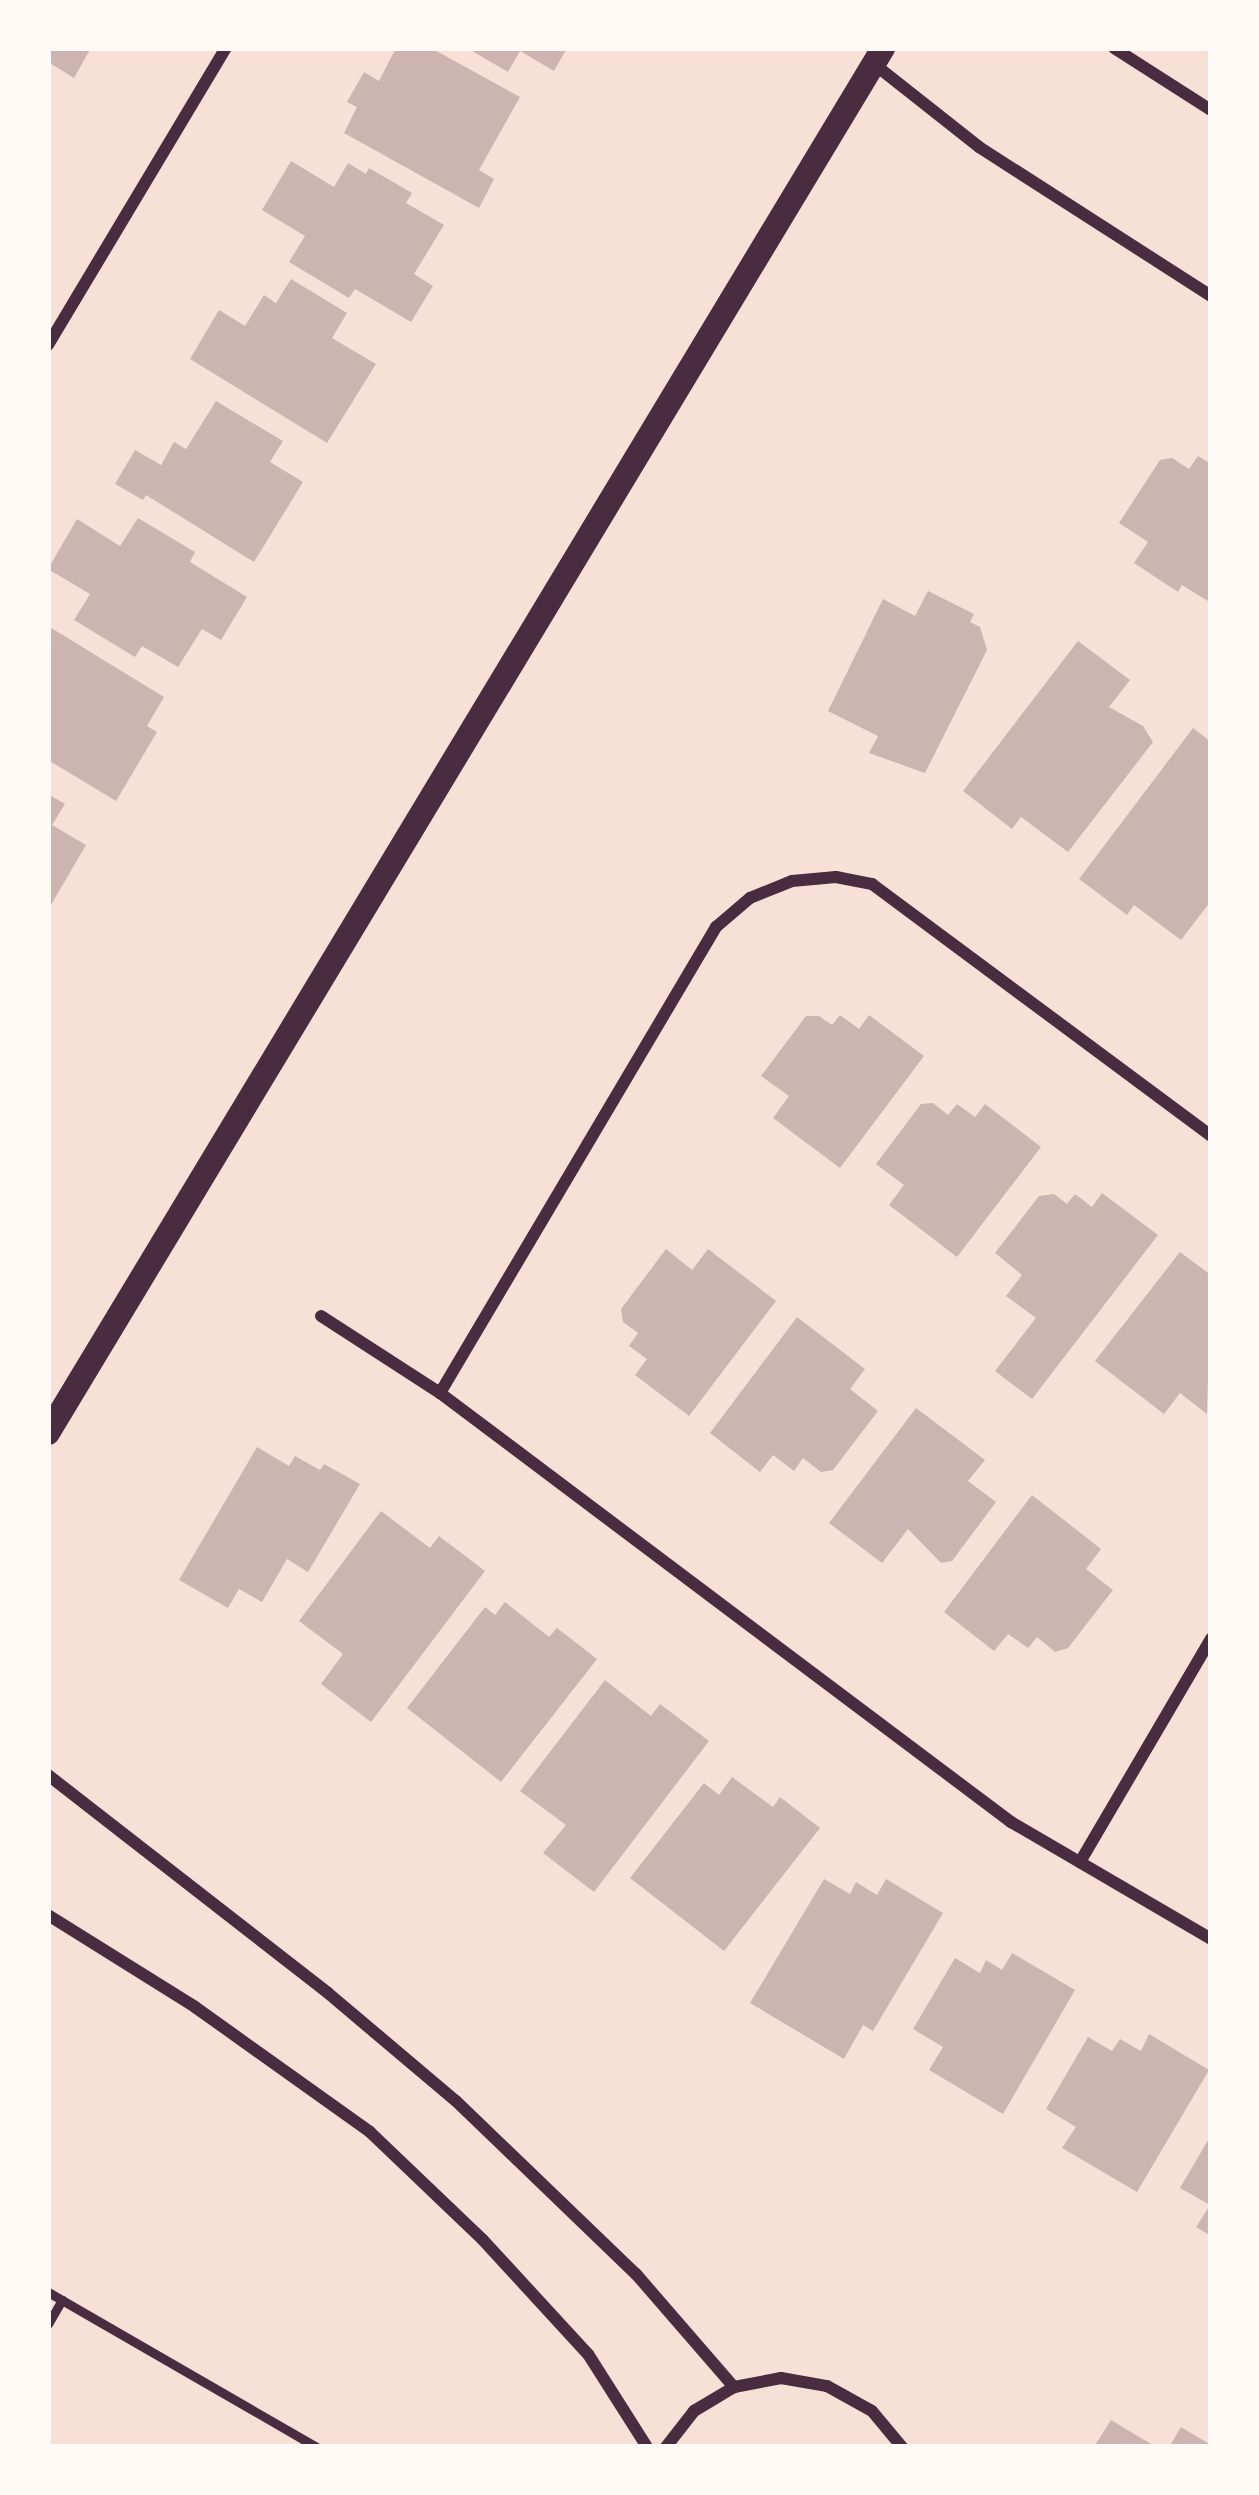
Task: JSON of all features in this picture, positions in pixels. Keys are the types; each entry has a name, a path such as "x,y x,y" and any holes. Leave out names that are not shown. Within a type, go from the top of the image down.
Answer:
{"main road":[{"path":"48,1432 879,56"}],"street":[{"path":"48,345 226,48"},
{"path":"1114,48 1211,110"},
{"path":"879,56 979,147 1211,296"},
{"path":"440,1393 716,927 750,898 792,881 836,877 872,884 1211,1136"},
{"path":"321,1316 440,1393 1011,1822 1211,1939"},
{"path":"1080,1862 1211,1639"},
{"path":"48,1775 328,1993 456,2101 636,2274 734,2387"},
{"path":"48,1915 196,2007 370,2132 483,2240 588,2354 647,2447"},
{"path":"666,2447 694,2411 734,2387 781,2378 827,2386 872,2411 902,2447"}],"lane":[{"path":"48,2292 316,2447"},
{"path":"48,2324 62,2300"}],"building":[{"path":"48,48 91,48 74,78 48,62"},
{"path":"396,48 431,48 520,97 479,170 494,179 479,208 344,133 357,107 347,102 364,72 379,81"},
{"path":"467,48 567,48 554,71 520,51 508,72"},
{"path":"291,161 334,187 348,163 366,174 369,168 412,193 406,203 444,225 414,274 433,286 411,322 355,289 349,298 289,262 305,236 262,210"},
{"path":"291,279 347,313 332,338 376,364 327,443 190,359 219,310 245,326 264,295 276,303"},
{"path":"216,401 283,441 270,462 303,482 254,562 146,495 143,500 115,484 135,450 161,465 174,442 186,449"},
{"path":"1198,456 1211,464 1211,603 1182,585 1178,592 1134,563 1148,542 1119,523 1160,460 1172,458 1189,469"},
{"path":"138,518 195,552 190,562 247,597 221,640 202,629 178,667 142,646 135,657 74,620 90,594 48,569 77,519 120,546"},
{"path":"928,591 974,614 970,622 980,627 987,650 925,773 869,753 878,736 828,711 883,599 915,616"},
{"path":"48,626 164,697 147,726 157,732 116,801 48,760"},
{"path":"1078,641 1130,680 1109,707 1143,726 1153,742 1068,852 1021,817 1012,829 963,791"},
{"path":"1193,728 1211,742 1211,901 1181,940 1134,905 1127,915 1079,879"},
{"path":"48,794 65,804 52,825 86,845 48,910"},
{"path":"840,1015 859,1029 869,1015 924,1056 840,1168 773,1118 789,1096 761,1076 806,1016 819,1016 832,1025"},
{"path":"933,1103 948,1115 957,1104 975,1117 985,1104 1041,1147 957,1257 889,1205 904,1185 876,1164 921,1104"},
{"path":"1102,1193 1158,1235 1032,1399 995,1371 1036,1318 1006,1296 1022,1275 995,1253 1039,1196 1054,1194 1067,1204 1075,1194 1092,1207"},
{"path":"666,1249 692,1270 708,1249 776,1301 689,1416 635,1375 647,1359 629,1346 638,1333 623,1322 621,1309"},
{"path":"1180,1252 1211,1275 1207,1414 1180,1393 1164,1414 1095,1361"},
{"path":"797,1317 865,1369 850,1389 878,1411 833,1470 821,1472 803,1458 794,1471 773,1455 760,1472 710,1433"},
{"path":"916,1408 985,1460 968,1481 996,1502 952,1561 941,1563 908,1529 882,1563 829,1523"},
{"path":"257,1447 289,1466 295,1456 320,1470 324,1464 360,1484 308,1572 287,1559 262,1602 239,1589 228,1608 179,1580"},
{"path":"1032,1495 1101,1549 1086,1569 1113,1590 1068,1648 1055,1652 1037,1637 1028,1648 1008,1634 994,1651 944,1612"},
{"path":"381,1511 430,1548 439,1536 485,1571 371,1722 321,1684 343,1654 299,1621"},
{"path":"505,1602 549,1637 557,1628 597,1659 501,1782 407,1708 485,1607 495,1615"},
{"path":"605,1680 651,1716 660,1704 709,1741 594,1892 543,1853 566,1825 520,1791"},
{"path":"732,1777 773,1807 780,1797 820,1828 724,1951 630,1878 704,1783 719,1795"},
{"path":"824,1879 850,1894 856,1882 877,1895 886,1879 943,1913 873,2031 863,2025 844,2059 750,2003"},
{"path":"1012,1953 1075,1990 1003,2114 929,2070 943,2047 913,2029 955,1958 980,1973 986,1960 1002,1970"},
{"path":"1149,2034 1209,2070 1137,2192 1062,2148 1076,2127 1046,2109 1088,2037 1112,2051 1120,2039 1141,2051"},
{"path":"1211,2135 1211,2236 1196,2227 1210,2205 1180,2188"},
{"path":"1111,2420 1156,2447 1094,2447"},
{"path":"1181,2427 1211,2445 1211,2447 1169,2447"}]}
